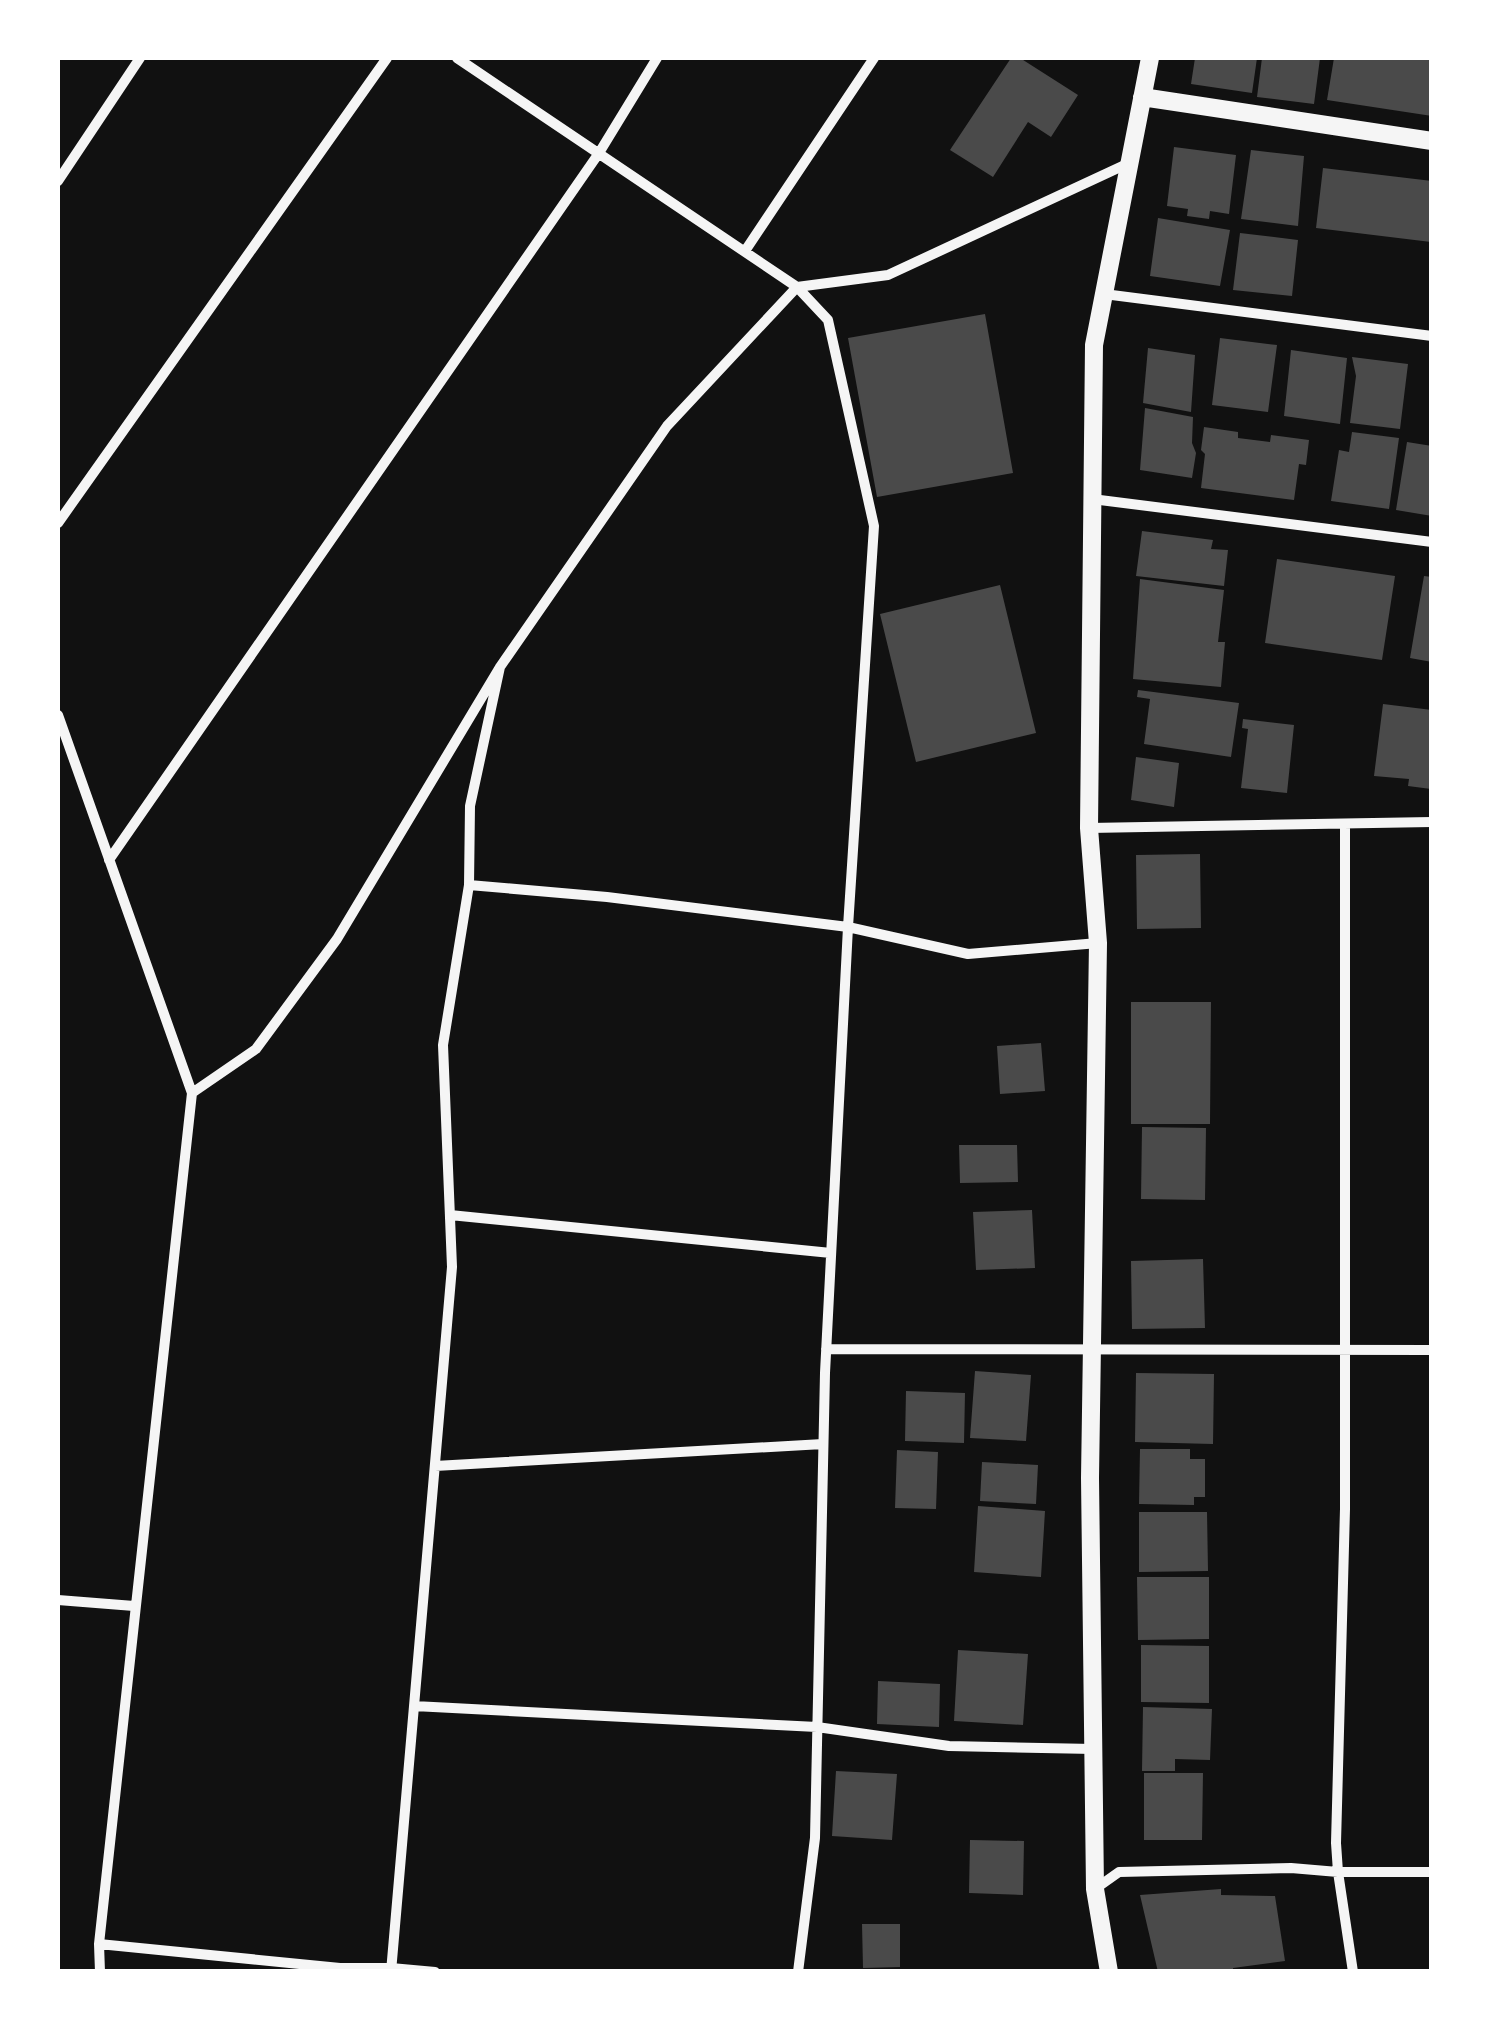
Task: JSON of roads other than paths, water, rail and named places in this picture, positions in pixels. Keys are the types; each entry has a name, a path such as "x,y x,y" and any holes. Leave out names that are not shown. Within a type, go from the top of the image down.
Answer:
{"street":[{"path":"58,181 140,58"},
{"path":"58,524 387,58"},
{"path":"457,58 798,287 828,320 874,526 826,1348 815,1838 798,1972"},
{"path":"109,860 599,152 657,58"},
{"path":"745,251 874,58"},
{"path":"1108,1972 1095,1889 1090,1478 1098,942 1090,828 1094,345 1150,58"},
{"path":"1142,96 1432,141"},
{"path":"192,1094 256,1049 337,939 500,667 667,426 798,287 888,275 1129,163"},
{"path":"1104,294 1432,336"},
{"path":"1092,499 1432,542"},
{"path":"391,1970 452,1267 443,1044 469,885 470,806 500,667"},
{"path":"58,715 192,1094 134,1606 100,1972"},
{"path":"1090,828 1432,822"},
{"path":"1345,824 1345,1509 1336,1843 1353,1972"},
{"path":"469,885 606,897 848,927 968,954 1098,942"},
{"path":"450,1215 831,1253"},
{"path":"826,1348 1432,1350"},
{"path":"434,1466 823,1444"},
{"path":"58,1600 134,1606"},
{"path":"414,1706 818,1728 950,1746 1094,1749"},
{"path":"1095,1889 1119,1872 1291,1868 1432,1872"},
{"path":"100,1944 340,1968 435,1972"}]}
